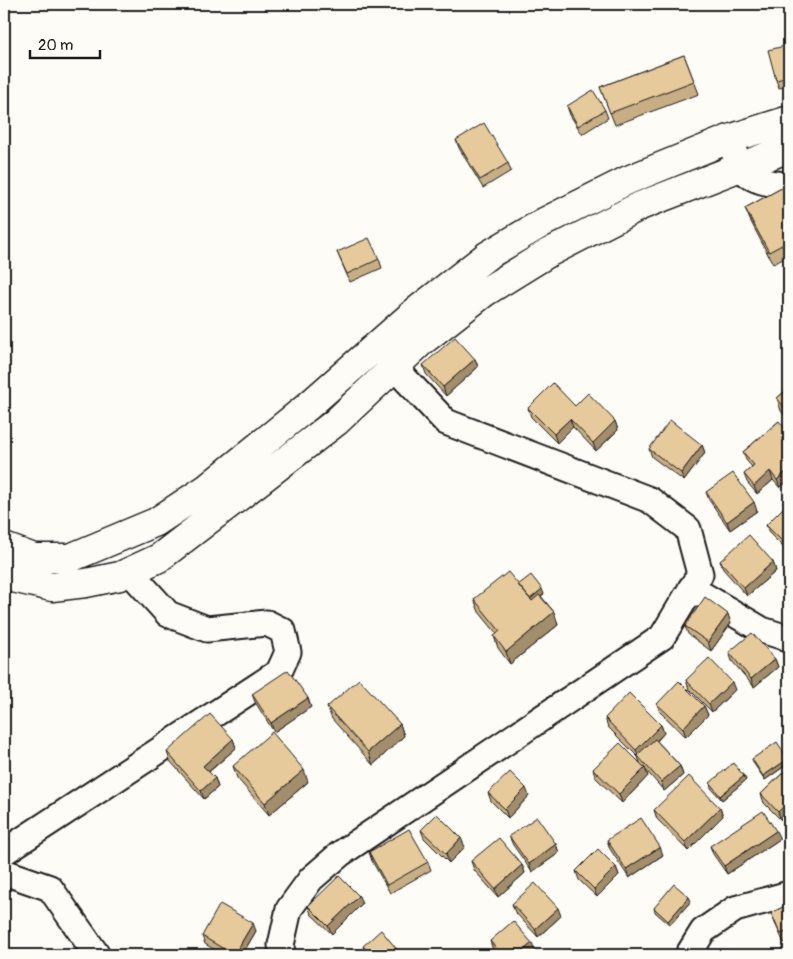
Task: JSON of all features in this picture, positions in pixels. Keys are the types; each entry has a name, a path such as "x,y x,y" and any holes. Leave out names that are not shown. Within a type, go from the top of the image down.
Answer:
{"main road":[{"path":"4,547 34,558 70,558 156,522 206,489 307,407 415,312 488,255 544,222 628,180 729,139 789,120"},
{"path":"4,576 52,587 120,576 159,558 336,422 421,342 485,292 548,253 640,206 789,148"}],"street":[{"path":"729,139 740,166 751,177 774,184 789,185"},
{"path":"282,955 281,945 289,909 311,879 340,854 662,637 700,574 688,529 650,500 446,422 394,367 377,345"},
{"path":"4,852 279,672 288,652 283,631 267,623 207,629 168,614 130,572"},
{"path":"691,588 762,630 789,640"},
{"path":"4,872 50,888 98,955"},
{"path":"688,955 703,930 735,909 789,894"}],"building":[{"path":"789,45 789,77 776,80 768,50"},
{"path":"684,55 694,81 610,113 600,87"},
{"path":"593,90 605,110 578,126 567,106"},
{"path":"484,123 508,163 480,180 456,140"},
{"path":"789,184 789,241 769,252 745,208"},
{"path":"369,238 379,259 347,274 337,252"},
{"path":"455,337 475,359 443,387 423,365"},
{"path":"553,383 575,406 588,393 615,421 593,443 570,419 554,434 528,408"},
{"path":"789,388 789,413 777,398"},
{"path":"670,420 702,445 681,473 649,449"},
{"path":"779,421 789,433 789,469 777,480 770,471 754,486 744,474 754,465 743,452"},
{"path":"733,473 754,502 727,522 706,492"},
{"path":"789,502 789,546 788,547 766,525"},
{"path":"749,535 773,562 744,588 720,561"},
{"path":"508,572 532,601 539,595 554,612 506,652 494,636 500,631 474,599"},
{"path":"531,575 542,589 530,599 518,585"},
{"path":"705,597 728,614 708,642 685,626"},
{"path":"752,633 775,659 751,679 729,652"},
{"path":"709,658 732,682 709,704 686,680"},
{"path":"288,670 308,698 271,723 252,694"},
{"path":"359,679 400,724 368,752 327,707"},
{"path":"679,681 704,706 683,728 657,704"},
{"path":"629,693 661,725 636,750 605,718"},
{"path":"210,714 233,739 203,766 215,778 201,791 167,752"},
{"path":"272,732 304,770 265,803 233,766"},
{"path":"655,739 680,766 661,782 637,755"},
{"path":"777,742 788,759 763,776 752,759"},
{"path":"620,743 645,768 619,794 593,769"},
{"path":"733,763 744,776 720,796 710,783"},
{"path":"789,767 789,801 778,812 761,794"},
{"path":"510,772 526,788 505,809 488,793"},
{"path":"689,776 720,808 685,842 654,810"},
{"path":"763,811 776,831 724,866 710,846"},
{"path":"437,814 461,838 446,854 421,830"},
{"path":"537,817 556,844 529,864 509,836"},
{"path":"641,818 660,847 626,869 607,840"},
{"path":"409,829 428,862 387,885 369,852"},
{"path":"499,838 522,865 495,889 471,861"},
{"path":"598,849 616,867 594,889 576,871"},
{"path":"339,876 359,896 328,926 308,906"},
{"path":"535,883 558,908 535,929 512,904"},
{"path":"674,884 689,897 668,921 654,908"},
{"path":"220,904 253,923 234,955 202,936"},
{"path":"789,904 789,931 781,934 771,913"},
{"path":"513,921 532,943 518,955 502,955 490,941"},
{"path":"381,930 400,953 397,955 371,955 363,946"},
{"path":"466,951 470,955 462,955"}]}
